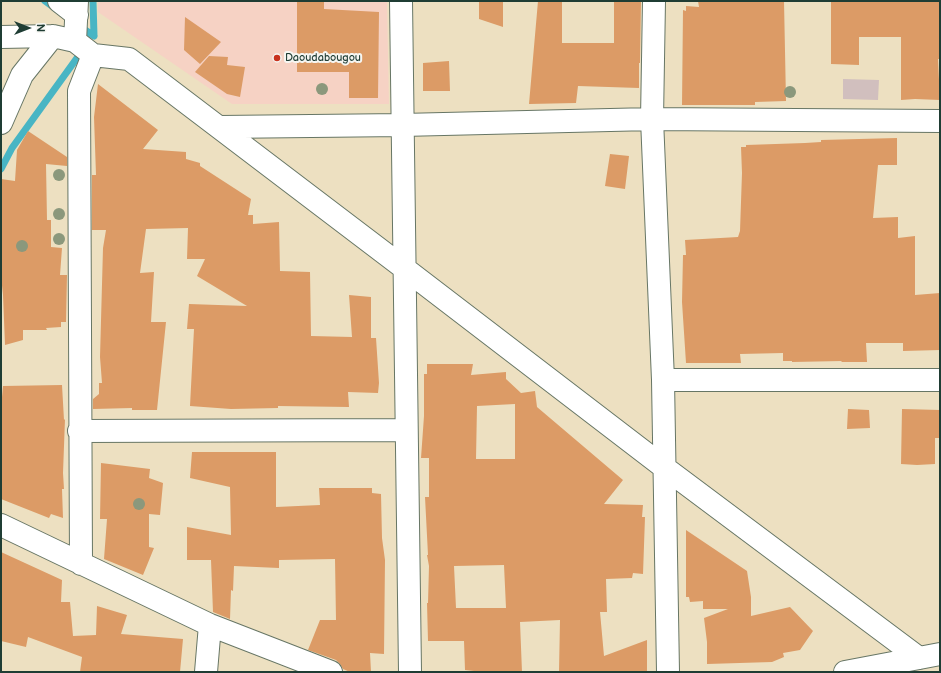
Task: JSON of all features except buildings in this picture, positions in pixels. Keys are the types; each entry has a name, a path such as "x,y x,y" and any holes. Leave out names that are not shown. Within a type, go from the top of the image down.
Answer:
{"street":[{"path":"59,1 77,8 75,42"},
{"path":"401,1 410,672"},
{"path":"654,1 652,119 663,380 668,672"},
{"path":"1,123 22,75 53,36"},
{"path":"1,38 53,36 75,42 93,55 129,59 665,468 919,658"},
{"path":"80,564 79,91 93,55"},
{"path":"220,128 652,119 940,121"},
{"path":"663,380 940,380"},
{"path":"79,431 406,430"},
{"path":"1,525 210,625 331,672"},
{"path":"206,672 210,625"},
{"path":"845,672 940,654"}],"shaded area":[{"name":"Daoudabougou","path":"98,1 387,1 389,104 232,104 98,12"},
{"path":"843,79 879,80 878,100 843,99"}],"waterway":[{"path":"45,1 56,9"},
{"path":"93,1 94,36"},
{"path":"79,26 94,36"},
{"path":"1,169 12,148 77,58"}],"place":[{"name":"Daoudabougou","path":"277,58"}]}
